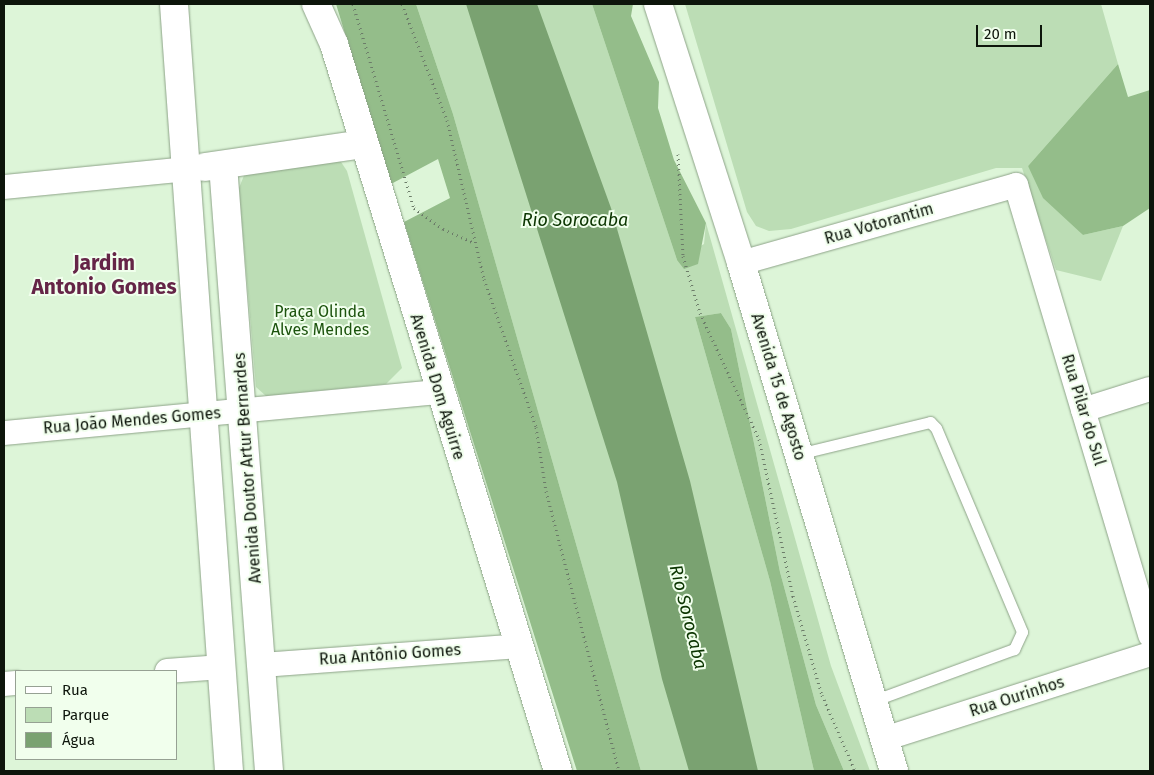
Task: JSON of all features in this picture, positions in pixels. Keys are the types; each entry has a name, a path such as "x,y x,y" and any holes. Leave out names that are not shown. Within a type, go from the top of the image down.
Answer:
{"main road":[{"path":"174,4 229,771"},
{"name":"Avenida Dom Aguirre","path":"316,4 334,44 362,144 558,771"},
{"name":"Avenida 15 de Agosto","path":"658,4 741,263 894,771"},
{"path":"186,169 362,144"},
{"name":"Avenida Doutor Artur Bernardes","path":"223,165 244,411 270,771"}],"street":[{"path":"4,187 186,169"},
{"name":"Rua Votorantim","path":"741,263 1016,185"},
{"name":"Rua Pilar do Sul","path":"1016,185 1150,635"},
{"path":"1083,410 1150,388"},
{"name":"Rua João Mendes Gomes","path":"4,433 439,392"},
{"name":"Rua Antônio Gomes","path":"262,665 519,646"},
{"name":"Rua Ourinhos","path":"884,739 1150,654"},
{"path":"178,670 222,667"}],"lane":[{"path":"798,454 930,422 936,428 1022,632 1014,649 872,701"}],"path":[{"path":"353,4 414,208 443,229 476,244"},
{"path":"402,4 447,120 476,244 536,427 546,491 619,771"},
{"path":"678,151 683,256 700,312 759,439 792,596 822,695 855,771"}],"green space":[{"path":"416,4 592,4 677,260 704,244 706,223 831,666 870,771 844,771 816,705 780,572 731,329 721,313 695,317 770,581 814,771 641,771 453,114"},
{"path":"685,4 1101,4 1118,64 1028,166 1083,235 1123,226 1101,281 1056,270 1022,168 996,168 791,229 769,231 756,226 747,212"},
{"name":"Praça Olinda Alves Mendes","path":"337,156 347,171 402,368 386,384 266,396 256,387 239,188 245,173"}],"shaded area":[{"path":"336,4 416,4 453,114 641,771 577,771 404,222 450,198 438,159 391,184"},
{"path":"592,4 633,4 631,16 659,82 658,108 674,160 706,223 698,264 684,269 677,260"},
{"path":"1118,64 1128,97 1150,90 1150,208 1123,226 1083,235 1043,198 1028,166"},
{"path":"721,313 731,329 780,572 816,705 844,771 814,771 770,581 695,317"}],"water":[{"name":"Rio Sorocaba","path":"466,4 537,4 611,208 690,481 758,771 689,771 662,679 617,482"}],"district":[{"name":"Jardim Antonio Gomes","path":"104,275"}]}
